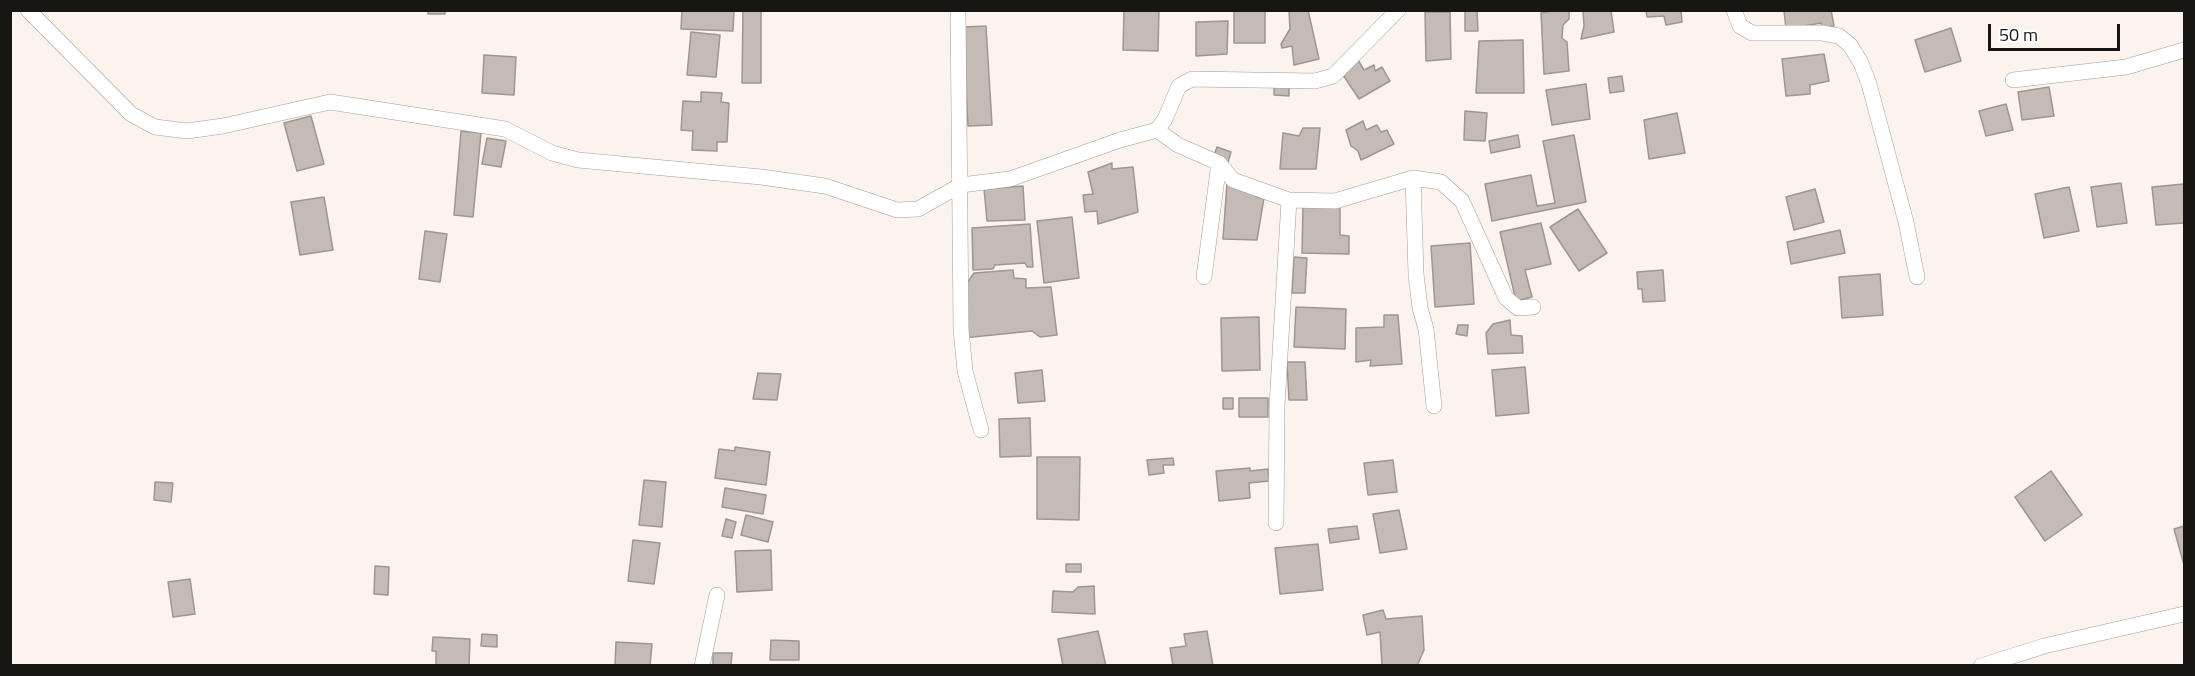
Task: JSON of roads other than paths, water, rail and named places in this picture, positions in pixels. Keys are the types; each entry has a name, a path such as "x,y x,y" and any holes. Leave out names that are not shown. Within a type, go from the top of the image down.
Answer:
{"street":[{"path":"958,10 961,329 965,371 981,430"},
{"path":"37,13 131,114 154,127 187,131 223,126 330,102 505,129 552,153 578,160 760,177 825,186 897,210 918,209 961,185 1010,179 1120,140 1157,130 1166,119 1179,86 1192,79 1315,81 1333,76 1398,10"},
{"path":"1734,10 1740,26 1752,33 1822,33 1839,36 1850,45 1861,63 1869,84 1906,222 1917,277"},
{"path":"2013,80 2126,67 2184,50"},
{"path":"1157,130 1178,145 1219,163 1233,180 1289,201 1335,201 1413,178 1441,182 1462,201 1506,298 1518,308 1533,306"},
{"path":"1204,277 1219,163"},
{"path":"1413,178 1416,274 1420,308 1426,329 1434,406"},
{"path":"1276,524 1277,406 1289,201"},
{"path":"702,666 717,595"},
{"path":"1981,666 2044,646 2184,614"}]}
